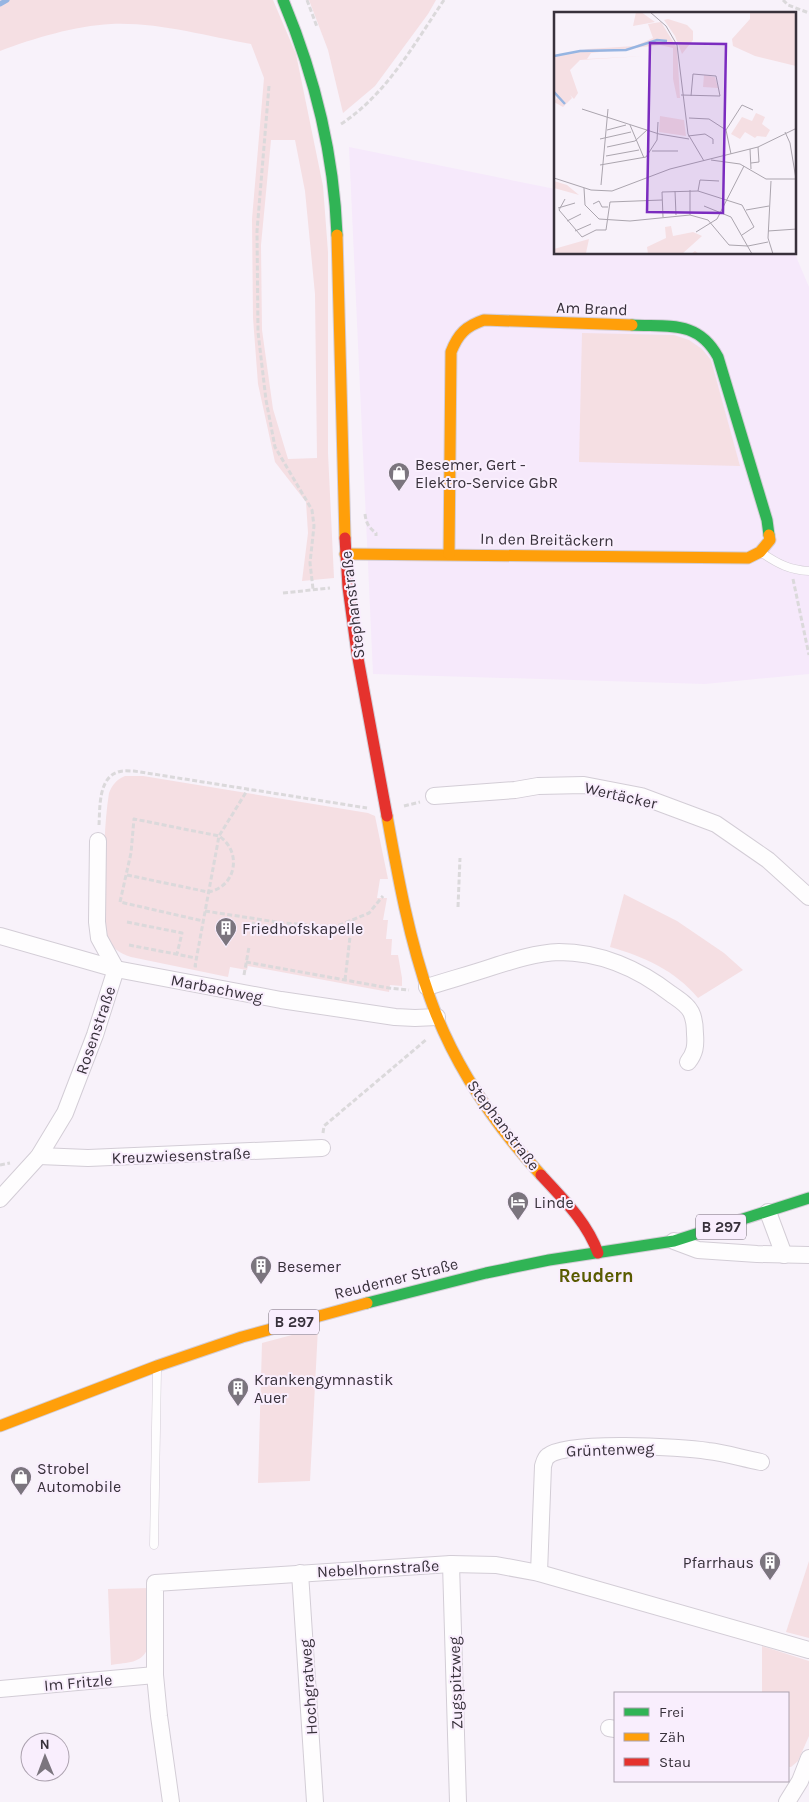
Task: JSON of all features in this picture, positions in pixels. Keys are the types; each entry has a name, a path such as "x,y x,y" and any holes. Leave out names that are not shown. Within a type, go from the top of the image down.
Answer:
{"street":[{"name":"Stephanstraße","path":"283,0 307,63 324,131 336,216 345,554 348,586 373,749 420,969 437,1016 455,1054 487,1108 527,1159 592,1235 598,1253"},
{"name":"Am Brand","path":"448,554 451,352 456,339 467,325 484,320 677,327 695,331 710,341 718,356 767,520 770,540 760,552"},
{"name":"In den Breitäckern","path":"345,554 748,558 760,552"},
{"name":"Wertäcker","path":"434,796 515,790 538,786 584,785 641,796 716,824 768,860 809,897"},
{"name":"Rosenstraße","path":"0,1199 39,1156 65,1113 95,1034 116,969 99,938 96,922 98,841"},
{"name":"Marbachweg","path":"0,936 116,969 309,1004 395,1017 437,1016"},
{"path":"427,987 516,960 544,954 574,953 606,959 635,971 664,988 687,1006 692,1013 696,1044 694,1055 688,1062"},
{"name":"Kreuzwiesenstraße","path":"39,1156 88,1158 322,1148"},
{"name":"Reuderner Straße","path":"0,1426 157,1366 242,1337 369,1301 550,1260 674,1241 809,1198"},
{"path":"768,1212 784,1255"},
{"path":"674,1241 698,1250 809,1256"},
{"name":"Grüntenweg","path":"538,1573 543,1466 547,1457 557,1451 575,1448 673,1447 710,1451 761,1462"},
{"name":"Nebelhornstraße","path":"172,1802 155,1675 155,1583 451,1564 496,1565 538,1573 809,1650"},
{"name":"Zugspitzweg","path":"451,1564 458,1802"},
{"name":"Hochgratweg","path":"300,1573 315,1802"},
{"name":"Im Fritzle","path":"0,1689 155,1675"},
{"path":"787,1802 809,1758"}],"lane":[{"path":"760,552 778,564 791,569 809,570"},
{"path":"154,1545 157,1366"}],"path":[{"path":"324,131 337,127 356,114 388,83 444,0"},
{"path":"783,0 788,5 809,13"},
{"path":"270,86 257,231 258,332 266,400 275,447 312,510 314,526 310,563 313,589 283,593"},
{"path":"791,569 809,655"},
{"path":"98,841 103,791 106,782 119,771 134,771 386,811 395,807 416,804 434,796"},
{"path":"203,967 195,966 218,836 248,789"},
{"path":"127,875 208,892 220,888 230,878 233,871 232,853 226,841 218,836 134,819 131,853 120,902 203,921"},
{"path":"458,907 460,858"},
{"path":"205,911 254,919 335,927 369,913 387,890 401,886"},
{"path":"252,934 254,919"},
{"path":"346,980 352,920"},
{"path":"127,922 182,933 177,954"},
{"path":"129,945 196,958"},
{"path":"244,975 249,947"},
{"path":"246,962 405,990 427,987"},
{"path":"322,1148 324,1126 434,1033 437,1016"}],"shaded area":[{"path":"0,0 273,0 296,54 323,186 328,252 328,453 334,578 302,581 308,533 306,502 275,462 258,384 253,318 252,219 264,78 251,44 164,27 111,24 55,33 0,51","holes":["271,140 295,140 305,191 315,294 317,458 288,459 273,409 262,330 261,245"]},
{"path":"309,0 436,0 428,14 375,86 343,113 328,50"},
{"path":"349,147 554,189 554,255 795,255 809,287 809,674 705,684 373,674"},
{"path":"582,333 674,335 689,340 702,349 711,360 740,466 579,462"},
{"path":"125,776 143,776 368,813 375,816 388,879 380,879 377,898 387,898 383,920 388,920 386,939 392,939 391,955 398,955 402,986 390,985 389,992 248,966 247,970 230,967 228,977 131,957 116,949 109,940 105,930 105,829 109,793 115,783"},
{"path":"624,894 677,921 724,953 743,970 698,998 669,972 647,960 610,947"},
{"path":"318,1328 310,1481 258,1483 262,1343"},
{"path":"809,1561 809,1638 786,1632"},
{"path":"150,1588 148,1648 138,1660 111,1665 108,1589"},
{"path":"762,1646 809,1661 809,1736 798,1761 791,1767 789,1767 789,1692 762,1692"}],"waterway":[{"path":"0,4 7,0"}],"traffic: fast":[{"path":"283,0 313,86 327,145 332,175 337,235"},
{"path":"632,325 670,326 692,331 710,345 718,357 767,520 769,535"},
{"path":"367,1303 486,1273 549,1260 674,1241 809,1198"}],"traffic: slow":[{"path":"337,235 345,538"},
{"path":"449,554 451,352 463,332 472,325 484,320 632,325"},
{"path":"345,554 748,558 760,552 770,540 769,535"},
{"path":"387,816 410,931 439,1022 476,1092 507,1135 541,1175"},
{"path":"0,1426 157,1366 242,1337 367,1303"}],"traffic: jam":[{"path":"345,538 348,587 357,653 387,816"},
{"path":"541,1175 581,1221 598,1253"}],"place":[{"name":"Besemer, Gert - Elektro-Service GbR","path":"399,492"},
{"name":"Friedhofskapelle","path":"226,947"},
{"name":"Linde","path":"518,1221"},
{"name":"Besemer","path":"261,1285"},
{"name":"Krankengymnastik Auer","path":"238,1407"},
{"name":"Strobel Automobile","path":"21,1496"},
{"name":"Pfarrhaus","path":"770,1581"}],"district":[{"name":"Reudern","path":"596,1275"}]}
